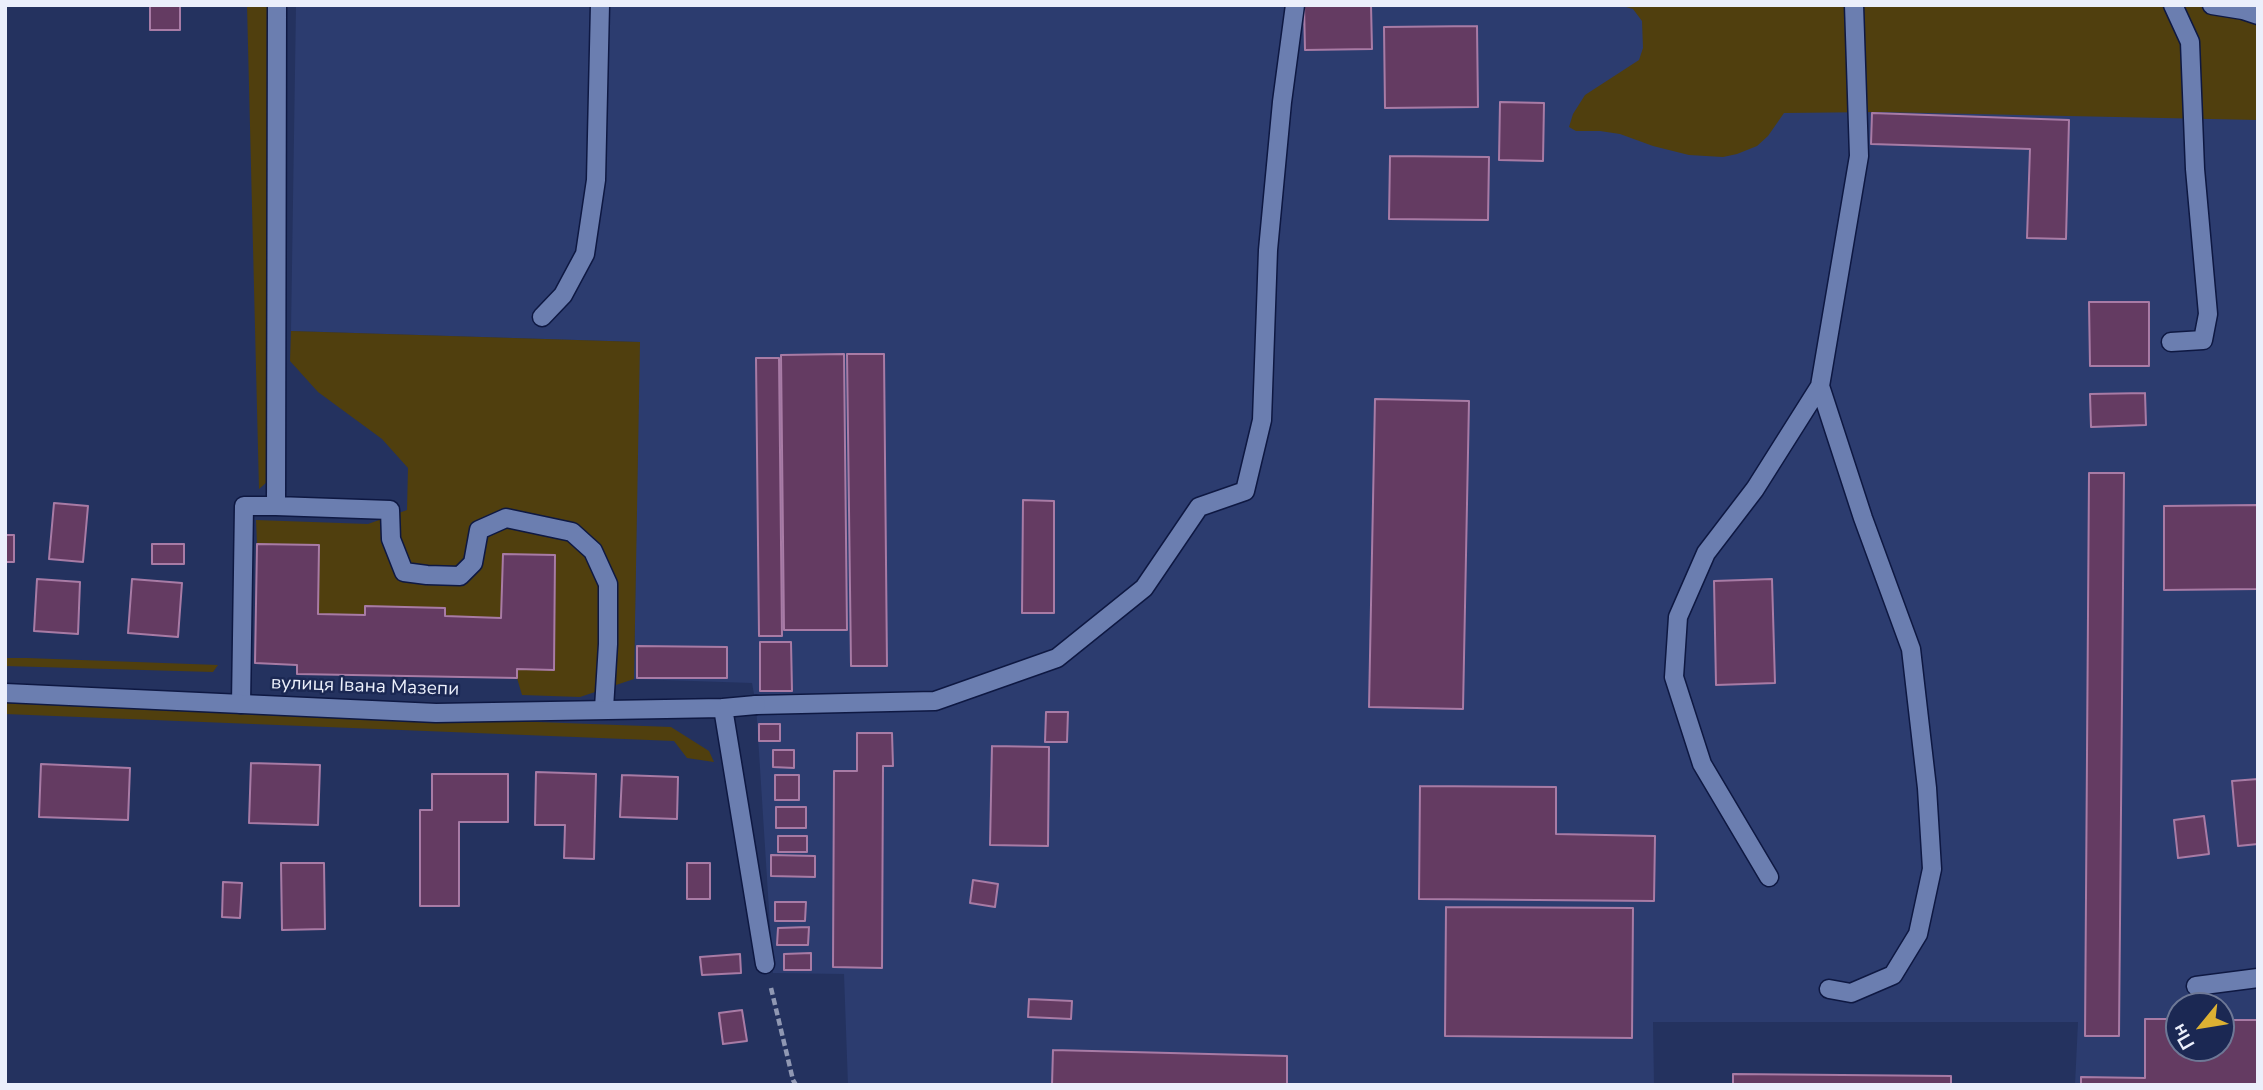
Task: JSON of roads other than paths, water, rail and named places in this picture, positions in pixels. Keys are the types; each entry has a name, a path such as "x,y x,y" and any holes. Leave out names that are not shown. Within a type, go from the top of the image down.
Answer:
{"street":[{"path":"276,506 277,5"},
{"path":"542,317 563,295 584,254 596,180 600,5"},
{"name":"вулиця Івана Мазепи","path":"5,693 436,713 934,701 1057,658 1144,588 1199,507 1245,491 1262,420 1268,250 1282,102 1295,5"},
{"path":"1769,877 1702,764 1674,677 1678,617 1706,553 1755,489 1820,386 1859,156 1854,5"},
{"path":"2171,342 2203,340 2208,314 2195,169 2190,42 2173,5"},
{"path":"2212,5 2258,15"},
{"path":"1820,386 1863,517 1911,649 1927,788 1932,869 1919,934 1893,975 1852,993 1829,989"},
{"path":"241,704 244,506 276,506 390,510 391,539 404,572 427,575 460,576 473,563 479,530 506,518 572,532 593,551 608,584 604,708"},
{"path":"723,708 765,964"},
{"path":"2196,986 2258,978"}]}
